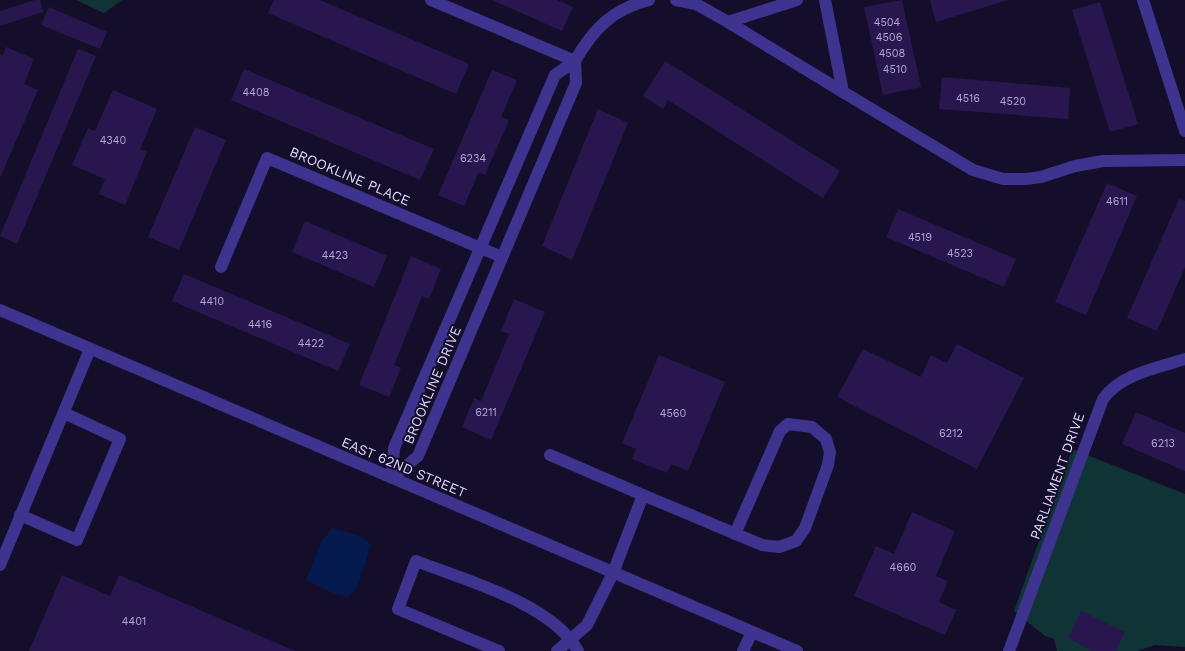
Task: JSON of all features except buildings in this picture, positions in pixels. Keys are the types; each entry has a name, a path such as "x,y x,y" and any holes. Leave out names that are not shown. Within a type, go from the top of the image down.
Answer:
{"street":[{"path":"431,0 575,61"},
{"name":"BROOKLINE DRIVE","path":"392,478 394,448 555,75 575,61 589,37 608,18 632,4 649,0"},
{"path":"676,0 696,4 728,22 973,170 1003,179 1026,179 1041,177 1075,166 1103,161 1184,158"},
{"path":"728,22 797,0"},
{"path":"825,0 843,92"},
{"path":"1143,0 1185,131"},
{"name":"BROOKLINE DRIVE","path":"392,478 418,456 576,83 575,61"},
{"name":"BROOKLINE PLACE","path":"221,267 267,158 502,257"},
{"name":"EAST 62ND STREET","path":"0,310 797,651"},
{"path":"0,565 90,349"},
{"name":"PARLIAMENT DRIVE","path":"1009,651 1103,399 1114,386 1124,380 1185,359"},
{"path":"20,515 77,540 120,439 64,413"},
{"path":"550,455 734,534 762,545 779,547 796,541 805,528 828,465 830,452 826,439 812,427 788,424 780,431 734,534"},
{"path":"557,651 587,624 613,573 643,495"},
{"path":"499,651 398,609 416,561 526,605 549,618 572,639 578,651"},
{"path":"743,651 752,632"}],"green space":[{"path":"76,0 122,0 104,13"},
{"path":"1072,449 1185,494 1185,647 1155,645 1137,651 1057,651 1054,639 1045,636 1014,611"}],"water":[{"path":"332,528 364,538 371,545 357,588 348,597 334,594 306,580 321,542"}]}
